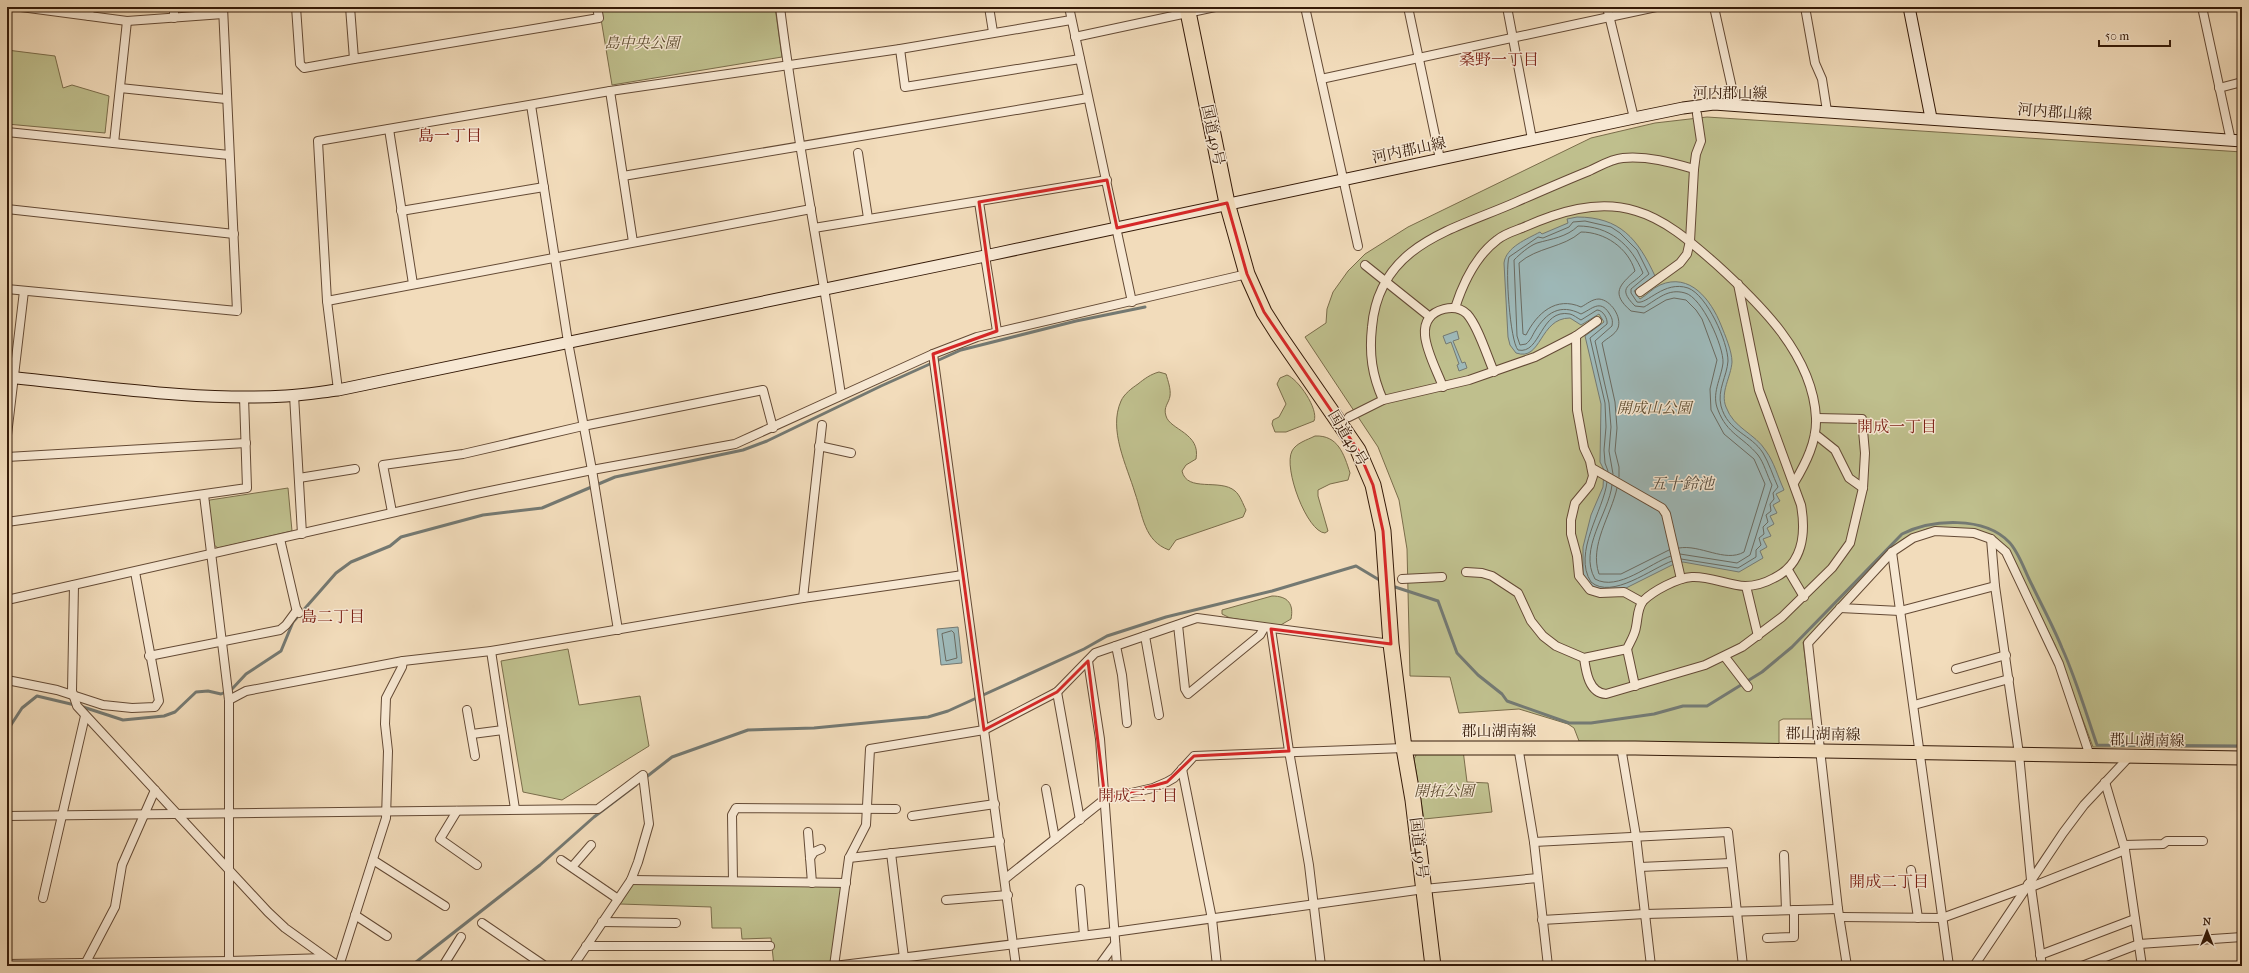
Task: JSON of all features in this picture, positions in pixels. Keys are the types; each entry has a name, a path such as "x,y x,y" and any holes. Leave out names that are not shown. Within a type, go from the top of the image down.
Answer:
{"highway":[{"name":"国道49号","path":"1188,10 1227,203 1247,274 1278,334 1358,450 1373,485 1383,531 1391,644 1404,748 1413,800 1433,966"}],"main road":[{"name":"郡山湖南線","path":"1404,748 1518,746 1621,747 2242,758"}],"street":[{"path":"7,289 24,292 237,311 223,11 174,18 127,21 47,9 21,7"},
{"path":"90,7 90,16"},
{"path":"174,7 174,18"},
{"path":"296,7 300,64 304,68 599,18 597,7"},
{"path":"350,7 354,59"},
{"path":"780,7 787,65 825,288 841,396"},
{"path":"989,7 993,32"},
{"path":"1069,7 1132,302"},
{"path":"1075,38 1188,10 1215,7"},
{"path":"1305,7 1358,246"},
{"path":"1408,7 1440,159"},
{"path":"1507,7 1532,139"},
{"path":"1607,7 1634,118"},
{"path":"1321,80 1609,16 1656,7"},
{"path":"1714,7 1736,106"},
{"path":"1805,7 1815,63 1822,78 1827,111"},
{"path":"1909,7 1931,118"},
{"path":"2202,7 2231,141"},
{"path":"338,390 327,301 318,140 610,91 900,49 993,32 1071,20"},
{"path":"114,143 127,21"},
{"path":"900,49 906,87 1080,59"},
{"path":"2219,88 2242,82"},
{"path":"120,88 226,98"},
{"path":"610,91 633,242"},
{"path":"623,176 802,148 1088,98"},
{"path":"531,105 568,342 592,470 618,630"},
{"name":"河内郡山線","path":"11,377 174,395 244,397 294,396 338,390 825,288 986,256 1227,203 1532,139 1701,106 1736,106 1827,111 2242,141"},
{"path":"1640,292 1680,263 1687,254 1690,241 1694,169 1696,154 1701,142 1697,114"},
{"path":"389,129 413,284"},
{"path":"7,132 229,156"},
{"path":"858,153 868,218"},
{"path":"1383,400 1375,381 1370,352 1374,310 1385,282 1403,258 1414,248 1432,237 1614,159 1649,158 1694,169"},
{"path":"814,228 1107,180"},
{"path":"401,211 544,187"},
{"path":"979,202 997,331"},
{"path":"1454,308 1474,267 1498,239 1566,211 1609,206 1637,211 1690,241 1738,284 1768,316 1787,341 1804,371 1812,396 1816,418 1815,434 1810,452 1794,483"},
{"path":"7,209 234,234"},
{"path":"327,301 811,209"},
{"path":"1364,265 1430,317"},
{"path":"7,600 302,534 392,512 592,470 735,444 933,354 997,331 1132,302 1247,274"},
{"path":"1635,686 1627,650 1636,628 1638,612 1642,602 1649,596 1681,579 1692,577 1746,586 1765,583 1788,570 1799,554 1803,538 1801,505 1794,483 1770,425 1759,390 1738,284"},
{"path":"7,435 11,377 24,292"},
{"path":"1443,387 1423,336 1426,324 1430,317 1443,309 1454,308 1468,315 1494,372"},
{"path":"1349,417 1383,400 1443,387 1494,372 1535,357 1576,336 1597,321"},
{"path":"1576,336 1577,410 1584,448 1592,468 1592,480 1575,504 1571,520 1571,534 1577,556 1579,576 1590,590 1600,593 1624,592 1642,602"},
{"path":"933,354 984,730 1006,878 1016,966"},
{"path":"392,512 383,465 463,454 583,426 764,390 773,428"},
{"path":"294,396 302,534"},
{"path":"7,522 247,488 244,397"},
{"path":"1584,658 1588,679 1599,692 1606,694 1635,686 1705,665 1725,657 1758,636 1804,597 1844,555 1850,543 1863,488 1866,453 1862,419 1816,418"},
{"path":"803,598 822,425"},
{"path":"1815,434 1835,450 1849,478 1863,488"},
{"path":"7,458 246,443"},
{"path":"819,446 851,453"},
{"path":"299,478 355,468"},
{"path":"1592,468 1662,508 1666,514 1681,579"},
{"path":"204,495 229,700 229,964"},
{"path":"1847,966 1839,913 1808,643 1892,552 1913,538 1935,532 1974,533 1991,539 2006,552 2060,664 2090,756"},
{"path":"150,656 221,640 230,642 280,630 286,625 298,612 280,539"},
{"path":"1991,539 1995,586 2019,754 2029,885 2042,966"},
{"path":"1892,552 1921,752 1949,966"},
{"path":"1788,570 1804,597"},
{"path":"7,680 57,690 103,705 132,708 154,707 158,701 135,572"},
{"path":"1466,572 1482,573 1508,585 1518,592 1531,620 1543,636 1556,646 1584,658 1627,650"},
{"path":"229,700 246,691 403,661 491,651 803,598 964,575"},
{"path":"1402,580 1442,577"},
{"path":"74,585 72,689 77,706 177,815 285,928 338,966 373,860 386,812 388,751 385,724 386,698 402,667 403,661"},
{"path":"1746,586 1758,636"},
{"path":"1840,608 1900,611 1995,586"},
{"path":"1391,644 1197,618 1095,653 1057,692 984,730 870,749 866,825 849,858 834,966 1114,932 1424,889 1538,878"},
{"path":"1178,625 1185,689 1188,694 1268,628"},
{"path":"1268,628 1309,865 1321,966"},
{"path":"1144,636 1159,715"},
{"path":"1116,646 1122,675 1127,723"},
{"path":"491,651 515,809"},
{"path":"1956,669 2006,656"},
{"path":"1725,657 1748,687"},
{"path":"1088,661 1100,739 1117,966"},
{"path":"1914,705 2009,679"},
{"path":"1057,692 1080,820"},
{"path":"467,710 475,756"},
{"path":"43,898 85,716"},
{"path":"472,734 503,730"},
{"path":"1518,746 1534,842 1548,966"},
{"path":"1621,747 1636,836 1651,966"},
{"path":"1006,878 1105,800 1153,788 1174,778 1194,756 1289,751 1404,748"},
{"path":"1974,966 2080,810 2130,756"},
{"path":"1182,769 1212,919 1217,966"},
{"path":"7,816 177,815 230,812 386,812 598,809 643,775 649,824 638,862 631,880 573,966"},
{"path":"2105,782 2124,847 2142,966"},
{"path":"1046,789 1055,839"},
{"path":"85,964 115,907 122,865 155,790"},
{"path":"912,816 995,804"},
{"path":"733,881 732,815 736,808 896,809"},
{"path":"457,811 440,839 478,865"},
{"path":"808,832 812,883"},
{"path":"1534,842 1728,832 1743,966"},
{"path":"849,858 1000,841"},
{"path":"1542,920 1645,914 1790,910 1918,918 1942,918 2124,847 2163,844 2168,841 2204,841"},
{"path":"572,867 591,845"},
{"path":"810,858 814,852 821,849"},
{"path":"891,854 904,958"},
{"path":"1767,938 1794,938 1784,855"},
{"path":"373,860 445,906"},
{"path":"561,860 618,899"},
{"path":"1640,867 1731,863"},
{"path":"1911,870 1918,918"},
{"path":"631,880 846,883"},
{"path":"1080,889 1084,935"},
{"path":"946,900 1008,894"},
{"path":"355,915 386,936"},
{"path":"2040,955 2135,919"},
{"path":"602,922 676,923"},
{"path":"482,923 545,966"},
{"path":"444,966 461,937"},
{"path":"2082,966 2139,944 2242,937"},
{"path":"1099,966 1115,944"},
{"path":"586,946 770,946"},
{"path":"7,964 229,964 325,958"}],"highlighted area":[{"path":"1107,180 1117,228 1227,203 1247,274 1264,312 1358,450 1373,485 1383,531 1391,644 1271,629 1289,751 1194,756 1167,782 1105,799 1088,661 1057,692 984,730 933,354 997,331 985,256 987,256 979,202"}],"green space":[{"name":"島中央公園","path":"599,7 775,7 782,57 612,85"},
{"path":"7,50 55,56 63,88 72,85 109,96 105,133 7,124"},
{"name":"開成山公園","path":"1707,117 2242,152 2242,747 2093,747 2055,645 2008,548 1989,534 1967,529 1927,529 1902,540 1803,642 1813,719 1783,719 1779,721 1779,744 1579,741 1574,728 1568,724 1519,709 1459,713 1450,677 1410,676 1407,549 1399,500 1378,447 1305,337 1326,323 1327,309 1333,292 1348,271 1365,254 1408,227 1591,138 1655,123"},
{"path":"1159,372 1166,374 1170,388 1170,396 1165,410 1166,416 1173,425 1190,438 1194,443 1196,450 1196,459 1186,465 1182,471 1185,478 1190,482 1197,484 1221,485 1229,487 1238,495 1246,510 1243,517 1176,540 1169,550 1154,541 1146,527 1120,448 1117,424 1118,412 1124,396 1145,379"},
{"path":"1287,375 1297,382 1311,402 1315,416 1314,421 1286,432 1275,432 1272,424 1273,420 1279,417 1286,404 1277,384 1280,378"},
{"path":"1315,436 1323,437 1335,442 1345,459 1350,473 1348,480 1330,484 1318,490 1318,496 1328,531 1325,533 1318,530 1304,511 1298,498 1291,471 1290,459 1294,448 1302,442"},
{"path":"288,488 292,531 218,548 214,545 208,502 210,500"},
{"path":"1272,596 1278,596 1286,599 1291,605 1292,609 1291,619 1279,626 1230,618 1222,614 1222,610"},
{"path":"568,649 579,705 640,696 649,746 562,800 523,792 501,661"},
{"name":"開拓公園","path":"1463,750 1467,782 1488,783 1492,812 1424,819 1414,759 1418,751"},
{"path":"634,883 840,886 842,889 830,966 774,966 771,938 742,939 741,928 712,928 711,907 620,904"}],"water":[{"name":"五十鈴池","path":"1577,217 1605,221 1616,226 1626,233 1642,251 1655,276 1634,291 1640,299 1660,285 1671,282 1681,282 1690,285 1698,291 1705,298 1717,316 1728,343 1732,358 1724,396 1726,407 1734,421 1756,440 1769,455 1784,490 1776,494 1780,501 1773,505 1777,513 1770,516 1774,524 1767,528 1771,536 1763,539 1767,547 1760,551 1763,558 1739,572 1683,562 1672,565 1624,589 1603,590 1592,588 1586,581 1583,573 1583,547 1591,515 1603,487 1604,470 1600,462 1601,404 1585,336 1604,322 1599,314 1581,325 1570,318 1560,320 1546,331 1531,351 1525,354 1516,353 1510,345 1508,337 1504,263 1509,252 1518,244 1540,232 1542,234 1568,223 1567,219"},
{"path":"1457,331 1459,339 1453,341 1462,363 1465,362 1467,368 1459,371 1457,365 1459,364 1451,342 1446,344 1443,336"},
{"path":"958,627 962,663 941,665 937,629"}],"waterway":[{"path":"80,706 123,720 164,716 175,712 196,692 208,691 221,694 232,689 246,674 281,651 293,622 336,573 351,562 390,546 401,537 483,515 542,508 615,477 743,450 767,441 881,386 961,350 1076,321 1145,307"},
{"path":"1392,586 1438,601 1457,653 1478,675 1502,694 1507,701 1569,723 1591,723 1654,714 1683,706 1707,706 1762,672 1792,647 1902,534 1928,525 1942,523 1972,524 1986,528 1998,534 2009,542 2016,551 2067,660 2097,745 2242,746"},
{"path":"645,778 672,757 748,730 814,728 928,717 948,711 1084,649 1107,636 1166,617 1272,591 1356,566 1381,581"},
{"path":"7,731 22,708 37,696 75,705"},
{"path":"411,966 540,865 594,817 636,785"}],"district":[{"name":"桑野一丁目","path":"1499,59"},
{"name":"島一丁目","path":"450,135"},
{"name":"開成一丁目","path":"1897,426"},
{"name":"島二丁目","path":"333,616"},
{"name":"開成三丁目","path":"1138,795"},
{"name":"開成二丁目","path":"1889,881"}]}
